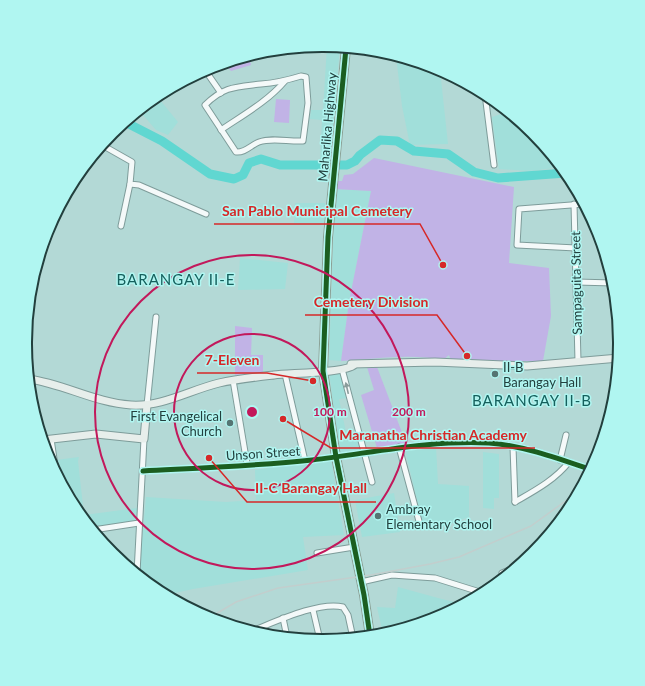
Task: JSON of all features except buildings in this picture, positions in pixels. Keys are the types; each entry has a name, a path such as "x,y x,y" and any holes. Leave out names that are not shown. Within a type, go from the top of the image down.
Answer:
{"main road":[{"name":"Maharlika Highway","path":"345,53 327,248 321,370 336,458 369,630"}],"street":[{"path":"209,76 221,93"},
{"path":"306,77 308,103 303,141 271,140 259,142 240,153 236,152 205,105 221,93 234,87 285,81 306,77"},
{"path":"221,130 276,92 285,81"},
{"path":"486,103 494,165"},
{"path":"107,148 132,162 130,184 121,226"},
{"path":"130,184 139,185 206,214"},
{"name":"Sampaguita Street","path":"574,204 578,361"},
{"path":"576,248 517,245 519,208 577,204"},
{"path":"576,282 606,283"},
{"path":"136,565 144,439 156,317"},
{"path":"321,370 350,364 435,362 527,366 612,358"},
{"path":"34,380 52,382 112,402 147,405 233,380 351,368 354,365"},
{"path":"342,369 372,482"},
{"path":"285,374 305,461"},
{"path":"233,380 247,464"},
{"path":"53,451 51,439 96,434 144,439"},
{"path":"560,460 566,435"},
{"name":"Unson Street","path":"143,471 219,468 247,464 276,464 336,458 399,447 445,443 490,443 513,447 585,468"},
{"path":"399,447 420,525"},
{"path":"513,447 515,502 547,482 564,469 569,462"},
{"path":"99,529 139,523"},
{"path":"317,553 354,547"},
{"path":"361,582 392,575 435,578 475,591"},
{"path":"262,627 283,618 313,610 337,606 343,608 348,615 352,632"},
{"path":"313,610 319,634"},
{"path":"283,618 286,631"}],"shaded area":[{"path":"327,52 339,53 330,160 320,160 322,120 310,119 311,110 323,110"},
{"path":"250,61 251,65 231,71 229,68"},
{"path":"397,62 441,78 448,144 410,145 402,106"},
{"path":"276,99 290,100 289,123 274,122"},
{"path":"161,101 178,122 168,135 156,130 143,115"},
{"path":"501,114 514,125 541,151 554,168 531,171 499,169 492,117"},
{"path":"374,158 514,187 509,263 549,268 551,316 543,361 451,361 449,355 443,360 406,357 341,361 349,302 371,191 335,189 336,181 342,181 344,175 353,174"},
{"path":"335,189 371,191 349,302 341,361 329,360"},
{"path":"295,203 325,203 324,224 294,223"},
{"path":"240,258 288,263 285,289 238,290"},
{"path":"235,326 252,328 251,355 263,355 263,372 235,375"},
{"path":"367,367 377,367 406,443 377,448 361,395 374,390"},
{"path":"341,370 347,398 339,399 347,437 358,435 360,451 340,454 329,372"},
{"path":"436,446 438,484 469,486 469,517 438,528 436,522 423,525 405,450"},
{"path":"483,452 499,454 499,498 494,498 494,509 483,508"},
{"path":"79,457 78,461 83,507 71,488 57,460"},
{"path":"331,459 344,535 303,537 308,570 174,593 140,568 146,497 226,502 256,500 255,470"},
{"name":"Ambray Elementary School","path":"394,493 400,532 362,537 355,500"},
{"path":"137,508 136,521 98,527 88,514"},
{"path":"398,587 455,602 416,618 382,627 377,607 395,608"}],"waterway":[{"path":"131,125 162,141 210,174 234,179 243,175 249,163 261,159 280,165 347,165 355,161 360,155 380,140 397,141 414,151 448,154 474,172 498,178 558,174"}],"railway":[{"path":"217,613 236,602 278,588 371,575 459,557 531,526 566,501"}],"cycle path":[{"path":"345,53 328,237 323,371 336,457 364,595 369,630"},
{"path":"143,471 291,462 444,443 489,443 513,446 538,452 585,468"}],"place":[{"name":"San Pablo Municipal Cemetery","path":"443,265"},
{"name":"Cemetery Division","path":"467,356"},
{"name":"II-B Barangay Hall","path":"495,374"},
{"name":"7-Eleven","path":"313,381"},
{"name":"Maranatha Christian Academy","path":"283,419"},
{"name":"First Evangelical Church","path":"230,423"},
{"name":"II-C Barangay Hall","path":"209,458"},
{"name":"Ambray Elementary School","path":"378,516"}],"district":[{"name":"BARANGAY II-E","path":"176,279"},
{"name":"BARANGAY II-B","path":"532,400"}]}
